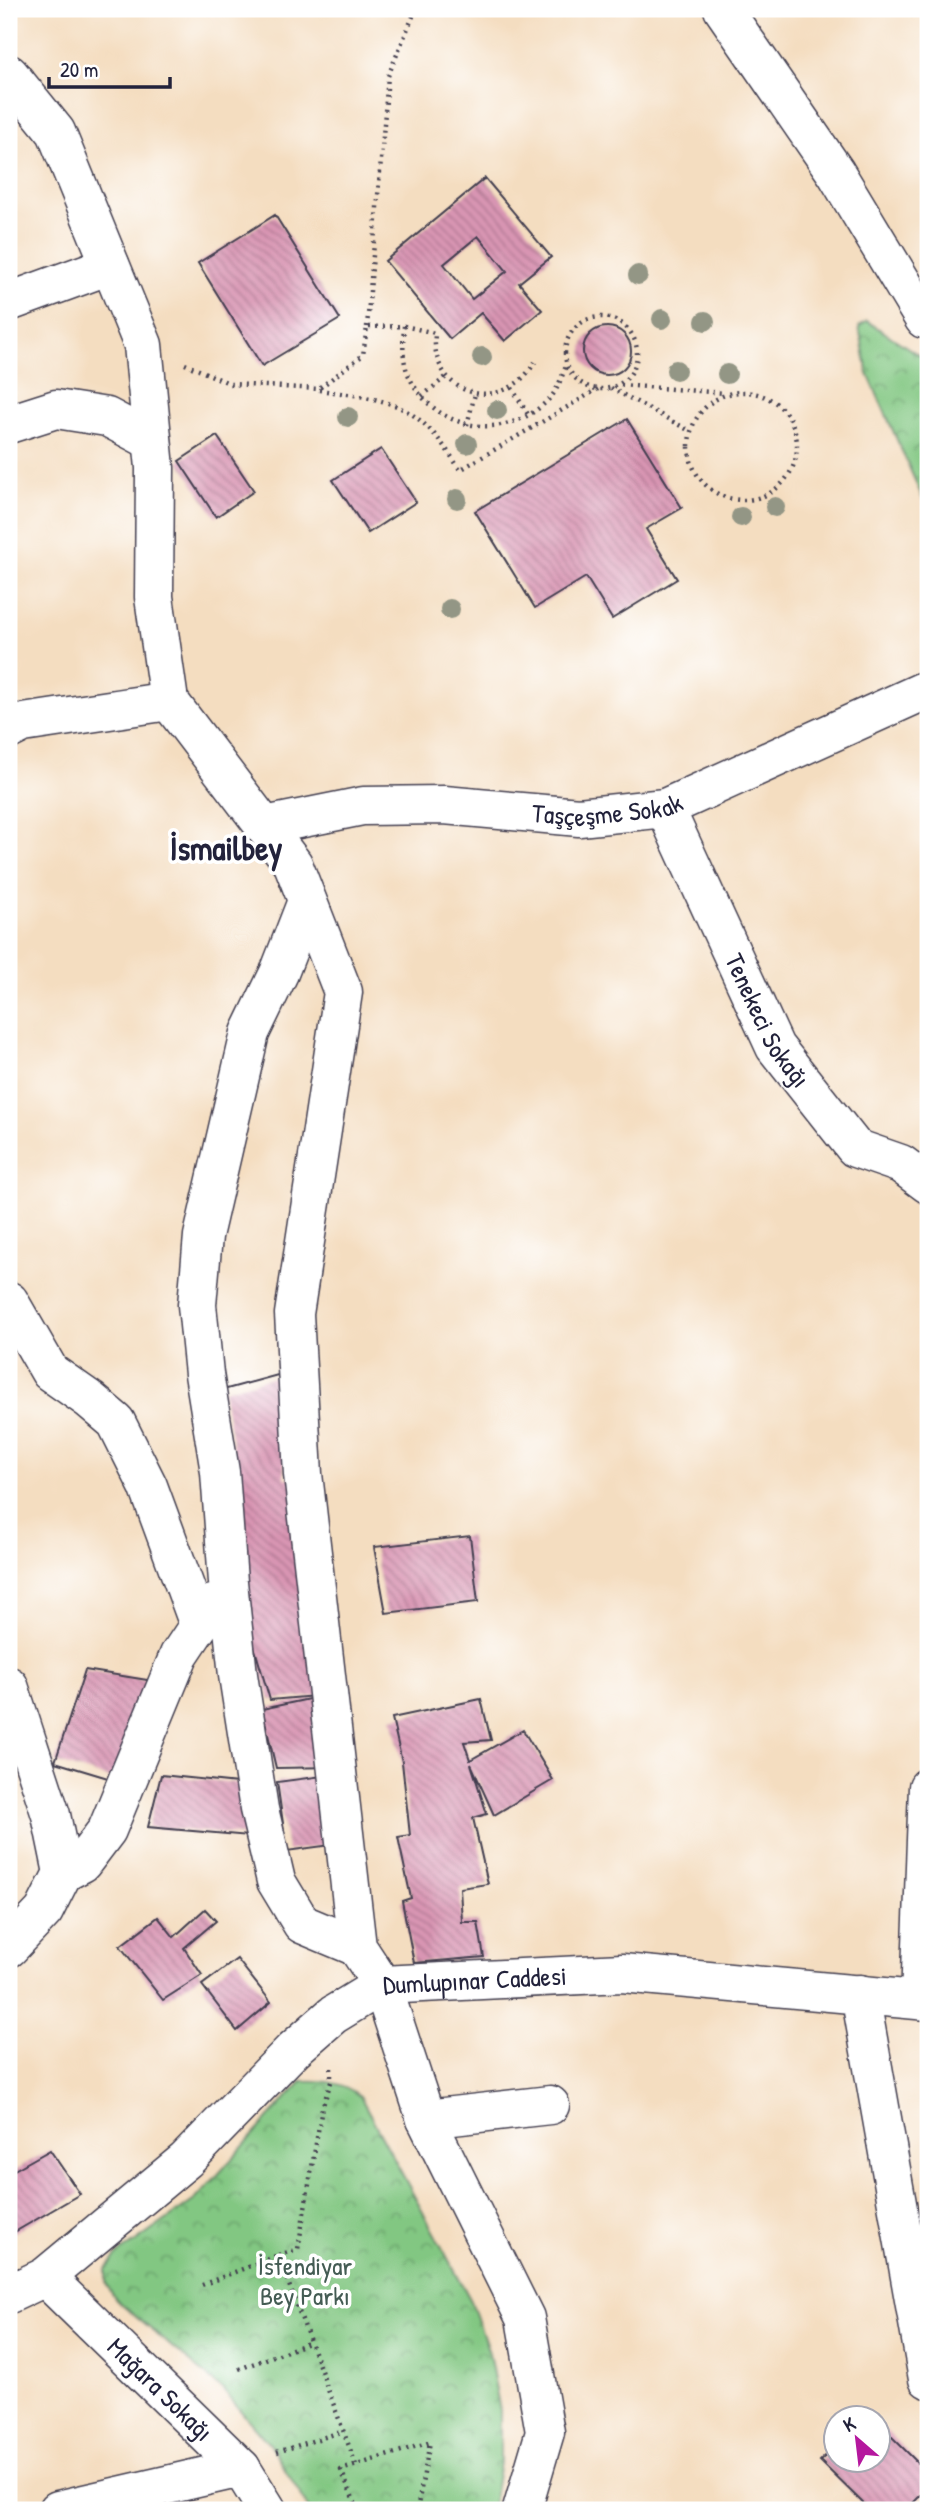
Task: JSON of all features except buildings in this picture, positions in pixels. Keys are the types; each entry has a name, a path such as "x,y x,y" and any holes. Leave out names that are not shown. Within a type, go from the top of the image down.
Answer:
{"street":[{"path":"723,9 836,173 923,319 928,319"},
{"path":"9,74 57,132 143,345 155,468 154,597 169,701 293,864 343,992 294,1314 303,1474 357,1947 382,1985 426,2119 525,2318 545,2432 522,2510"},
{"path":"9,302 110,265"},
{"path":"9,424 56,409 107,417 152,441"},
{"name":"Taşçeşme Sokak","path":"264,826 363,806 444,805 579,817 665,808 928,689"},
{"path":"9,730 23,723 169,701"},
{"name":"Tenekeci Sokağı","path":"665,808 775,1047 855,1148 901,1164 928,1184"},
{"path":"307,901 279,973 250,1033 203,1237 197,1305 204,1374 220,1472 238,1675 257,1797 276,1881 302,1924 357,1947"},
{"path":"9,1301 50,1372 116,1422 148,1486 199,1625"},
{"path":"9,1948 44,1912 63,1873 82,1863 107,1830 179,1655 228,1582"},
{"path":"9,1686 51,1815 63,1873"},
{"path":"924,2000 928,1787"},
{"name":"Dumlupınar Caddesi","path":"9,2294 45,2277 186,2160 294,2049 333,2015 382,1985 622,1973 924,2000"},
{"path":"860,1994 928,2379"},
{"path":"426,2119 550,2105"},
{"name":"Mağara Sokağı","path":"45,2277 258,2460 267,2510"},
{"path":"58,2510 258,2460"}],"path":[{"path":"318,390 363,355 388,76 416,9"},
{"path":"598,317 622,323 631,332 638,353 636,366 620,384 598,389 575,379 567,365 565,352 575,328 598,317"},
{"path":"367,327 404,326 435,333 438,362 446,377 475,394 493,395 512,387 527,376 535,362"},
{"path":"404,326 402,346 408,373 422,396 438,412 467,425 498,427 528,416 552,396 567,365"},
{"path":"143,345 231,384 372,397 400,407 424,422 445,444 460,470 598,389"},
{"path":"422,396 446,377"},
{"path":"620,384 725,394 741,391 757,393 772,400 785,411 793,426 797,442 796,458 790,474 779,486 765,495 748,500 730,499 714,492 701,481 691,466 688,449 690,431 697,415 709,403 725,394"},
{"path":"512,387 528,416"},
{"path":"611,388 690,431"},
{"path":"467,425 475,394"},
{"path":"201,2285 298,2249 321,2108 331,2082"},
{"path":"278,2255 356,2465"},
{"path":"239,2369 311,2343"},
{"path":"258,2460 344,2431"},
{"path":"358,2510 341,2470 430,2442 417,2510"}],"green space":[{"path":"867,321 928,361 928,510 868,374 859,327"},
{"name":"İsfendiyar Bey Parkı","path":"302,2081 332,2083 360,2096 471,2301 489,2353 500,2411 500,2462 492,2510 310,2510 269,2444 222,2389 116,2300 106,2284 106,2269 117,2255 196,2199"}],"district":[{"name":"İsmailbey","path":"226,848"}]}
